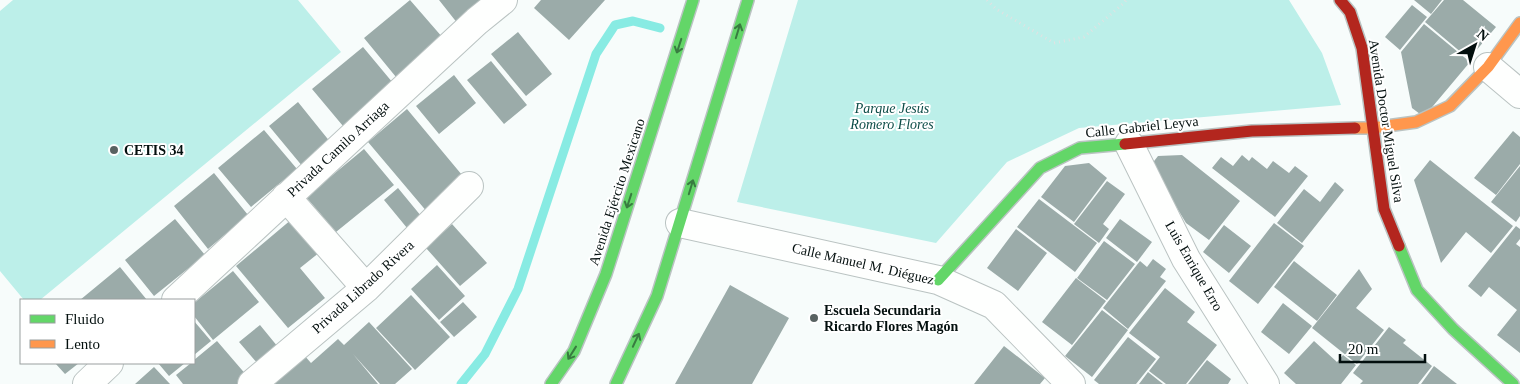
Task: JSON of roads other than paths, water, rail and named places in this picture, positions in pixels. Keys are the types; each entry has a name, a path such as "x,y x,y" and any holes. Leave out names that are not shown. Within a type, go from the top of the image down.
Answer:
{"street":[{"name":"Privada Camilo Arriaga","path":"177,299 286,197 503,0"},
{"name":"Avenida Ejército Mexicano","path":"550,384 574,351 606,274 693,0"},
{"path":"616,384 656,296 748,0"},
{"name":"Avenida Doctor Miguel Silva","path":"1340,0 1350,12 1362,48 1384,209 1417,290 1453,329 1512,384"},
{"name":"Calle Gabriel Leyva","path":"938,280 1040,168 1080,148 1252,131 1372,128 1416,122 1450,106 1488,67 1520,22"},
{"path":"1488,67 1520,94"},
{"name":"Luis Enrique Erro","path":"1129,144 1186,259 1265,384"},
{"name":"Privada Librado Rivera","path":"252,384 366,288 469,186"},
{"path":"286,197 366,288"},
{"name":"Calle Manuel M. Diéguez","path":"680,223 938,280 994,305 1071,384"},
{"path":"86,384 108,364"}],"waterway":[{"path":"461,384 485,354 518,289 596,54 615,25 633,21 660,28"}],"place":[{"name":"CETIS 34","path":"114,150"},
{"name":"Escuela Secundaria Ricardo Flores Magón","path":"814,318"}],"park label":[{"name":"Parque Jesús Romero Flores","path":"892,116"}]}
